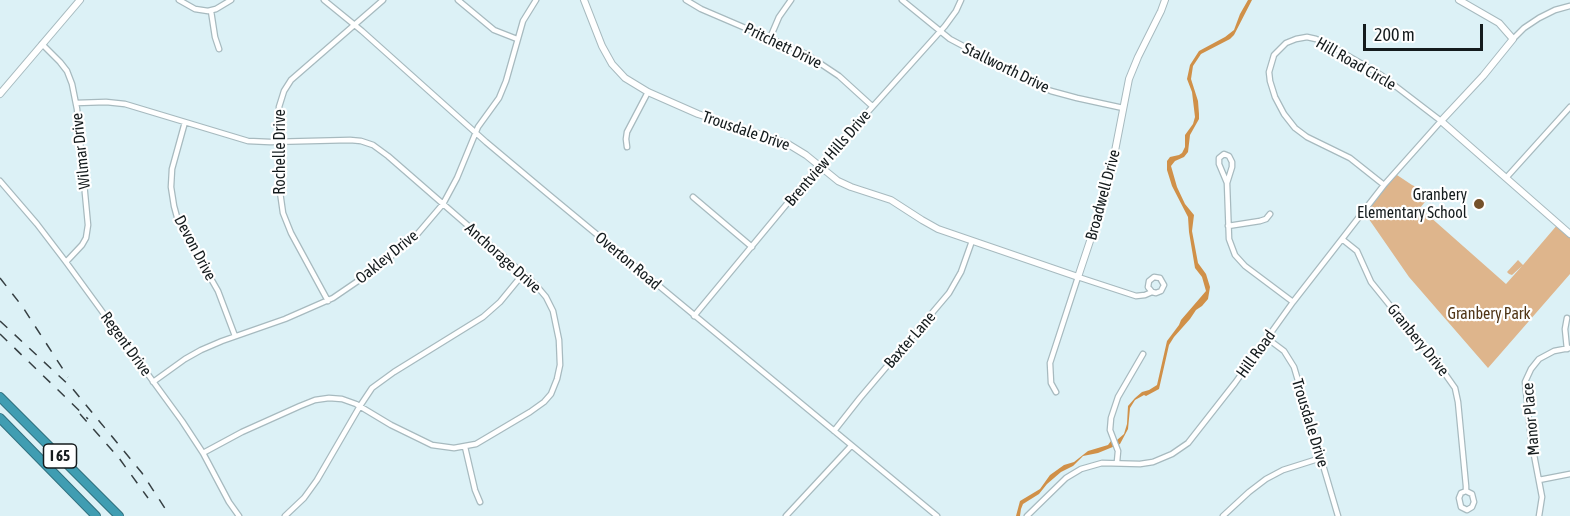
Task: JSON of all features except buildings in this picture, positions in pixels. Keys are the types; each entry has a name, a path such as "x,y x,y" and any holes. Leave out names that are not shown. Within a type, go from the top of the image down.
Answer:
{"highway":[{"name":"I 65","path":"0,397 119,516"},
{"name":"I 65","path":"0,418 96,516"}],"street":[{"path":"0,94 80,0"},
{"path":"179,0 195,9 211,11 231,0"},
{"name":"Overton Road","path":"324,0 694,316 937,516"},
{"name":"Rochelle Drive","path":"328,301 291,233 283,213 280,192 278,110 286,87 296,76 383,0"},
{"path":"458,0 494,30 517,39"},
{"name":"Oakley Drive","path":"153,382 189,356 208,346 328,301 354,285 406,246 443,204 457,178 478,127 503,89 517,39 526,15 536,0"},
{"name":"Trousdale Drive","path":"584,0 602,46 612,64 625,78 648,92 698,114 784,142 802,153 834,179 845,185 888,199 933,226 1078,277"},
{"name":"Pritchett Drive","path":"686,0 701,9 801,52 828,68 872,106"},
{"path":"770,38 779,17 791,0"},
{"name":"Stallworth Drive","path":"902,0 965,48 1045,88 1123,108"},
{"name":"Brentview Hills Drive","path":"694,316 819,167 940,31 961,0"},
{"name":"Broadwell Drive","path":"1056,392 1051,383 1050,363 1108,187 1133,69 1165,0"},
{"path":"1459,0 1499,23 1513,39"},
{"name":"Hill Road","path":"1027,516 1077,471 1094,464 1153,462 1182,448 1200,428 1268,339 1293,302 1384,185 1524,28 1544,15 1570,6"},
{"path":"211,11 219,49"},
{"name":"Hill Road Circle","path":"1384,185 1350,158 1307,137 1295,128 1284,114 1275,97 1269,77 1271,61 1280,48 1286,43 1302,38 1322,41 1381,75 1441,121"},
{"name":"Wilmar Drive","path":"42,44 67,71 73,85 76,103 88,223 82,245 66,262"},
{"path":"627,147 626,134 648,92"},
{"name":"Anchorage Drive","path":"76,103 120,103 257,142 350,140 369,144 384,152 523,274 544,294 553,311 559,340 560,365 550,395 538,407 484,440 465,447 447,448 432,445 360,406 338,399 326,399 312,401 242,432 202,453"},
{"path":"1506,178 1570,107"},
{"path":"1565,113 1570,118"},
{"path":"1441,121 1570,234"},
{"name":"Devon Drive","path":"184,122 172,169 171,187 175,209 186,235 218,291 235,336"},
{"path":"1227,183 1218,162 1220,156 1224,154 1229,156 1232,162 1227,183 1230,244 1238,260 1293,302"},
{"name":"Regent Drive","path":"0,181 66,262 153,382 202,453 239,516"},
{"path":"693,197 752,247"},
{"path":"1228,226 1260,221 1266,219 1270,214"},
{"name":"Granbery Drive","path":"1342,239 1357,251 1371,282 1455,388 1466,491"},
{"name":"Baxter Lane","path":"834,431 949,294 962,272 972,241"},
{"path":"285,516 304,498 317,480 370,390 382,380 486,315 523,274"},
{"path":"1078,277 1134,296 1152,292"},
{"path":"1567,318 1565,329 1569,349"},
{"name":"Trousdale Drive","path":"1268,339 1284,351 1292,364 1338,516"},
{"name":"Manor Place","path":"1539,516 1542,501 1528,417 1526,379 1531,369 1543,356 1554,351 1569,349"},
{"path":"1117,462 1118,453 1110,428 1113,410 1143,354"},
{"path":"786,516 851,446"},
{"path":"465,447 480,502"},
{"path":"1223,516 1266,479 1321,458"},
{"path":"1539,480 1570,474"}],"green space":[{"name":"Granbery Park","path":"1394,173 1425,191 1429,197 1420,208 1506,284 1522,266 1512,275 1507,272 1518,260 1523,265 1558,224 1570,234 1570,274 1488,368 1409,277 1364,212"}],"shaded area":[{"path":"1248,0 1252,0 1234,35 1201,54 1193,66 1191,79 1198,101 1199,119 1190,135 1188,152 1171,166 1177,187 1185,204 1194,215 1192,231 1198,263 1206,274 1210,287 1208,299 1196,310 1169,345 1159,389 1135,400 1130,408 1128,429 1120,444 1083,456 1047,484 1039,494 1023,504 1020,516 1016,516 1020,501 1040,489 1050,475 1064,465 1074,462 1088,451 1108,445 1124,434 1128,406 1142,392 1157,385 1167,341 1181,320 1206,291 1202,277 1195,268 1188,217 1172,186 1167,161 1170,157 1182,153 1185,147 1185,135 1195,117 1192,92 1187,79 1190,65 1199,51 1234,30"}],"railway":[{"path":"0,278 22,306 68,377"},
{"path":"0,321 72,388 142,473 170,516"},
{"path":"0,334 88,419"},
{"path":"80,414 119,458 148,498"}],"place":[{"name":"Granbery Elementary School","path":"1479,204"}]}
